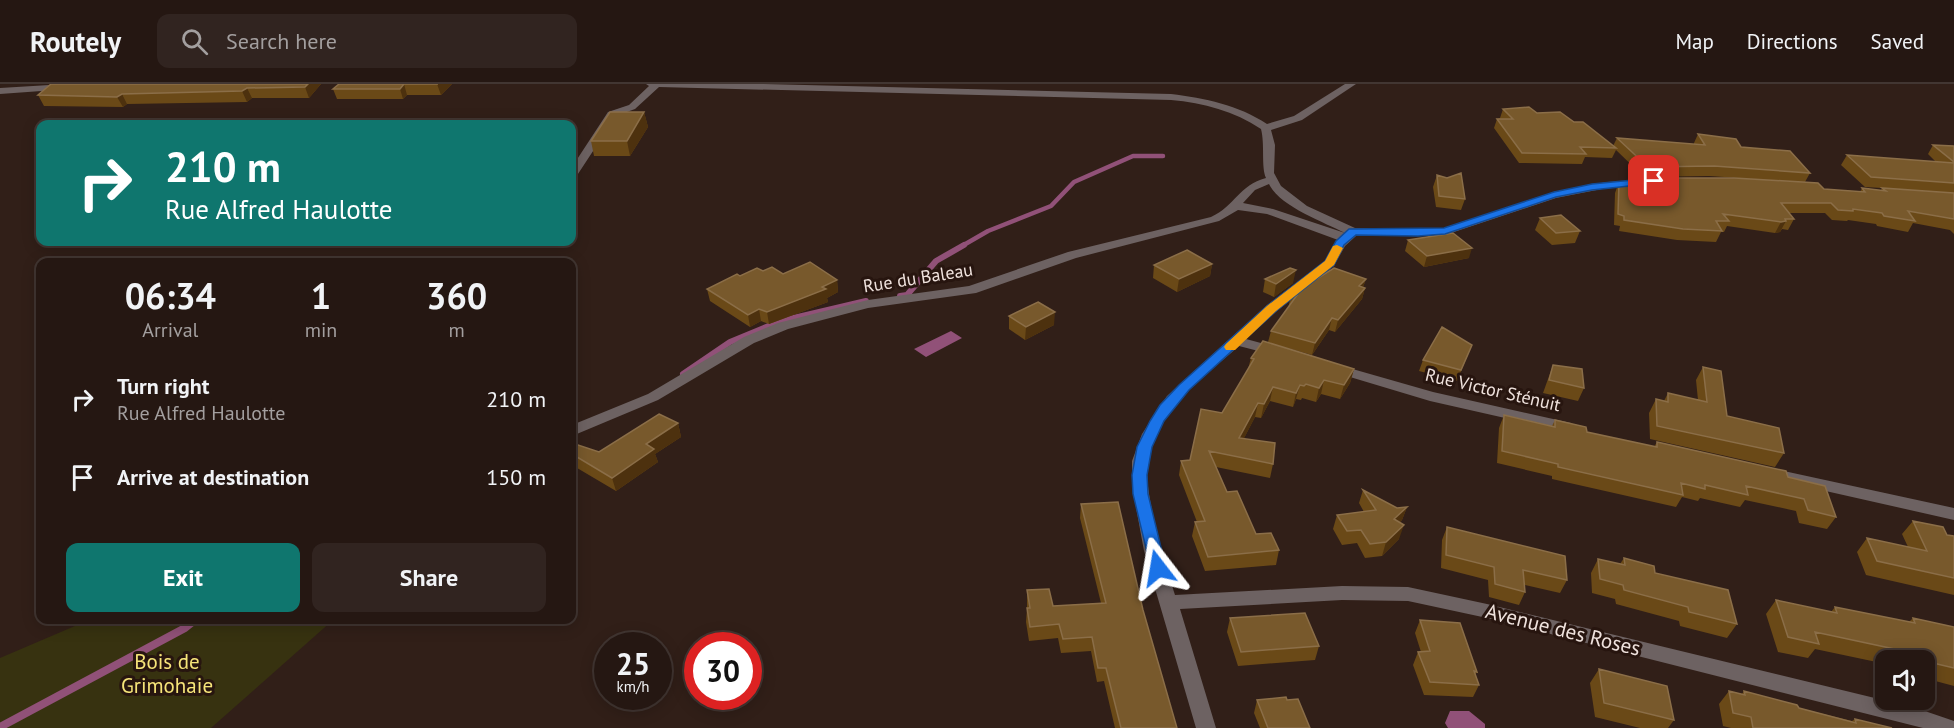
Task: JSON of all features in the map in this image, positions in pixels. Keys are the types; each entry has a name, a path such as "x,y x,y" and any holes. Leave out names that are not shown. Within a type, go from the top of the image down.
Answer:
{"street":[{"path":"651,84 1182,98 1231,108 1266,128 1270,145 1271,180 1287,198 1349,235"},
{"path":"576,169 612,114 632,107 657,84"},
{"path":"1266,128 1298,118 1351,84"},
{"path":"0,91 76,85"},
{"name":"Rue du Baleau","path":"576,429 653,397 749,340 783,326 868,304 971,290 1072,255 1215,219 1229,214 1238,206 1245,190 1260,182 1271,180"},
{"path":"1238,206 1269,211 1349,235 1418,233 1445,231 1536,200 1578,190 1642,182 1692,181"},
{"path":"1206,728 1153,551 1141,494 1140,460 1150,434 1172,399 1272,308 1330,263 1340,244 1349,235"},
{"path":"1237,341 1293,356"},
{"name":"Rue Victor Sténuit","path":"1316,363 1430,396 1583,431"},
{"path":"1755,470 1954,514"},
{"name":"Avenue des Roses","path":"1168,603 1342,593 1408,594 1487,611 1951,728"}],"green space":[{"name":"Bois de Grimohaie","path":"80,624 328,624 211,728 0,728 0,658"}],"shaded area":[{"path":"951,331 962,338 926,357 914,349"},
{"path":"1450,711 1469,711 1485,724 1485,728 1448,728 1445,723"}],"building":[{"path":"51,84 308,84 305,87 122,94 117,97 38,95"},
{"path":"339,84 404,84 400,89 333,89"},
{"path":"1529,107 1537,113 1560,112 1574,122 1583,122 1616,148 1580,147 1586,154 1522,153 1497,119 1513,119 1503,109"},
{"path":"610,112 644,112 627,141 591,141"},
{"path":"1698,134 1736,139 1741,147 1790,151 1810,173 1714,166 1648,167 1617,138 1705,145"},
{"path":"1933,145 1954,146 1954,162"},
{"path":"1847,155 1954,163 1954,183 1871,177"},
{"path":"1461,173 1465,199 1439,196 1437,175 1447,178"},
{"path":"1660,178 1734,178 1818,183 1824,189 1865,192 1862,188 1954,193 1954,219 1908,211 1915,221 1884,216 1882,213 1853,209 1853,211 1838,210 1831,203 1781,203 1794,219 1785,219 1786,221 1781,222 1723,214 1729,221 1716,221 1722,231 1683,229 1624,220 1624,216 1618,214 1619,182 1663,181"},
{"path":"1561,215 1580,231 1556,233 1540,218"},
{"path":"1453,233 1472,248 1427,256 1408,240"},
{"path":"1187,250 1212,264 1179,279 1154,265"},
{"path":"810,262 837,280 822,287 826,289 767,312 759,309 748,315 707,289 737,274 740,276 757,268 763,271 772,267 783,274"},
{"path":"1290,268 1296,270 1276,284 1265,279"},
{"path":"1334,268 1366,279 1359,286 1365,288 1338,320 1332,318 1315,343 1271,331 1297,295 1292,293 1310,278 1315,280"},
{"path":"1038,302 1055,312 1026,327 1009,316"},
{"path":"1442,327 1472,345 1461,370 1423,360"},
{"path":"1263,341 1354,369 1344,385 1324,380 1319,388 1306,384 1300,385 1296,393 1273,387 1264,404 1258,403 1239,438 1275,443 1273,464 1209,451 1227,492 1237,491 1256,534 1271,533 1279,550 1208,557 1195,522 1205,521 1181,461 1190,460 1201,409 1222,413 1254,359 1251,358"},
{"path":"1553,365 1582,369 1584,388 1549,380"},
{"path":"1703,367 1721,371 1727,416 1779,428 1784,453 1657,426 1656,399 1668,402 1668,393 1707,402"},
{"path":"659,414 678,423 646,444 654,449 612,478 576,456 576,444 599,452"},
{"path":"1504,415 1555,427 1555,420 1586,427 1587,432 1657,447 1657,442 1786,471 1788,477 1825,486 1836,517 1808,510 1804,499 1746,486 1748,495 1705,485 1705,489 1681,483 1683,495 1558,467 1558,464 1502,451"},
{"path":"1363,490 1397,508 1407,507 1394,519 1404,525 1386,542 1370,544 1361,530 1347,531 1337,515 1376,510"},
{"path":"1118,502 1143,610 1177,728 1121,728 1106,668 1098,668 1092,637 1063,639 1059,624 1030,627 1027,590 1049,589 1053,606 1106,603 1081,504"},
{"path":"1913,521 1943,527 1947,535 1954,536 1954,578 1877,561 1867,538 1927,551"},
{"path":"1447,527 1565,556 1567,580 1523,570 1525,592 1495,584 1494,567 1446,555"},
{"path":"1624,558 1654,566 1655,573 1728,590 1737,624 1689,612 1688,607 1624,590 1623,585 1600,579 1598,559 1625,565"},
{"path":"1776,600 1837,613 1835,607 1915,623 1913,618 1954,627 1954,668 1935,663 1935,650 1899,650 1815,632 1819,644 1788,637"},
{"path":"1305,613 1319,646 1241,652 1230,618"},
{"path":"1420,620 1460,623 1477,672 1474,671 1479,685 1430,682 1418,652 1430,651"},
{"path":"1599,669 1667,686 1674,720 1604,703"},
{"path":"1729,691 1745,695 1744,691 1856,723 1855,719 1892,728 1753,728 1751,717 1733,713"},
{"path":"1286,697 1287,700 1298,699 1310,728 1268,728 1257,700"}],"waterway":[{"path":"962,246 988,231 1051,206 1074,182 1133,156 1163,156"},
{"path":"900,296 907,295 936,261 964,245"},
{"path":"683,374 730,342 781,321 866,301"},
{"path":"0,727 190,624"}],"slow traffic":[{"path":"1230,347 1272,308 1330,263 1337,248"}],"route":[{"path":"1158,568 1141,494 1139,475 1140,460 1157,421 1172,399 1184,387 1272,308 1330,263 1340,244 1353,232 1445,231 1554,195 1592,187 1654,181"}]}
